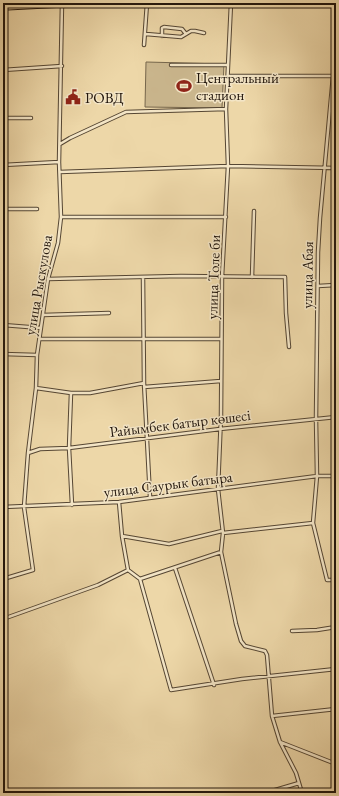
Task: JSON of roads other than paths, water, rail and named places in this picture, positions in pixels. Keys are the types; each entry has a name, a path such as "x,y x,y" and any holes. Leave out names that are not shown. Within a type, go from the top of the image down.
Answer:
{"main road":[{"path":"3,8 100,3"}],"street":[{"path":"144,45 146,34 147,3"},
{"name":"улица Толе би","path":"231,3 226,109 228,166 222,277 218,489 223,532 221,552 241,641 245,646 265,651 268,677"},
{"name":"улица Рыскулова","path":"3,579 33,570 24,507 28,453 36,388 37,355 48,280 58,243 61,217 59,162 62,4"},
{"path":"162,36 162,28 164,27 182,29 186,34"},
{"path":"146,34 181,37 195,31 204,33"},
{"path":"171,64 228,65"},
{"path":"3,70 62,66"},
{"path":"228,76 335,76"},
{"name":"улица Абая","path":"335,76 320,218 316,476 313,523 327,580 336,580"},
{"path":"60,145 70,138 126,112 226,109"},
{"path":"3,118 31,118"},
{"path":"3,165 59,162"},
{"path":"60,172 228,166 336,168"},
{"path":"3,209 37,209"},
{"path":"252,277 254,211"},
{"path":"61,217 226,217"},
{"path":"48,280 181,276 285,277 289,347"},
{"path":"144,278 144,387 150,497"},
{"path":"318,286 336,285"},
{"path":"43,315 109,313"},
{"path":"3,326 41,328"},
{"path":"40,339 221,339"},
{"path":"3,354 37,355"},
{"path":"144,387 221,381"},
{"path":"36,388 71,393 90,393 144,383"},
{"path":"71,393 69,448 72,505"},
{"name":"Райымбек батыр көшесі","path":"28,453 40,450 69,448 220,429 336,417"},
{"name":"улица Саурык батыра","path":"3,507 119,502 316,476 336,476"},
{"path":"119,502 122,536 128,570 140,580 170,688 174,690 336,669"},
{"path":"122,536 169,544 223,532 313,523"},
{"path":"140,580 221,552"},
{"path":"175,568 214,685"},
{"path":"3,619 98,585 128,570"},
{"path":"292,631 317,630 336,627"},
{"path":"268,677 272,716 280,742 292,763 302,793"},
{"path":"272,716 336,709"},
{"path":"280,742 336,764"},
{"path":"265,793 299,783"}],"place":[{"name":"Центральный стадион","path":"184,86"},
{"name":"РОВД","path":"73,97"}]}
